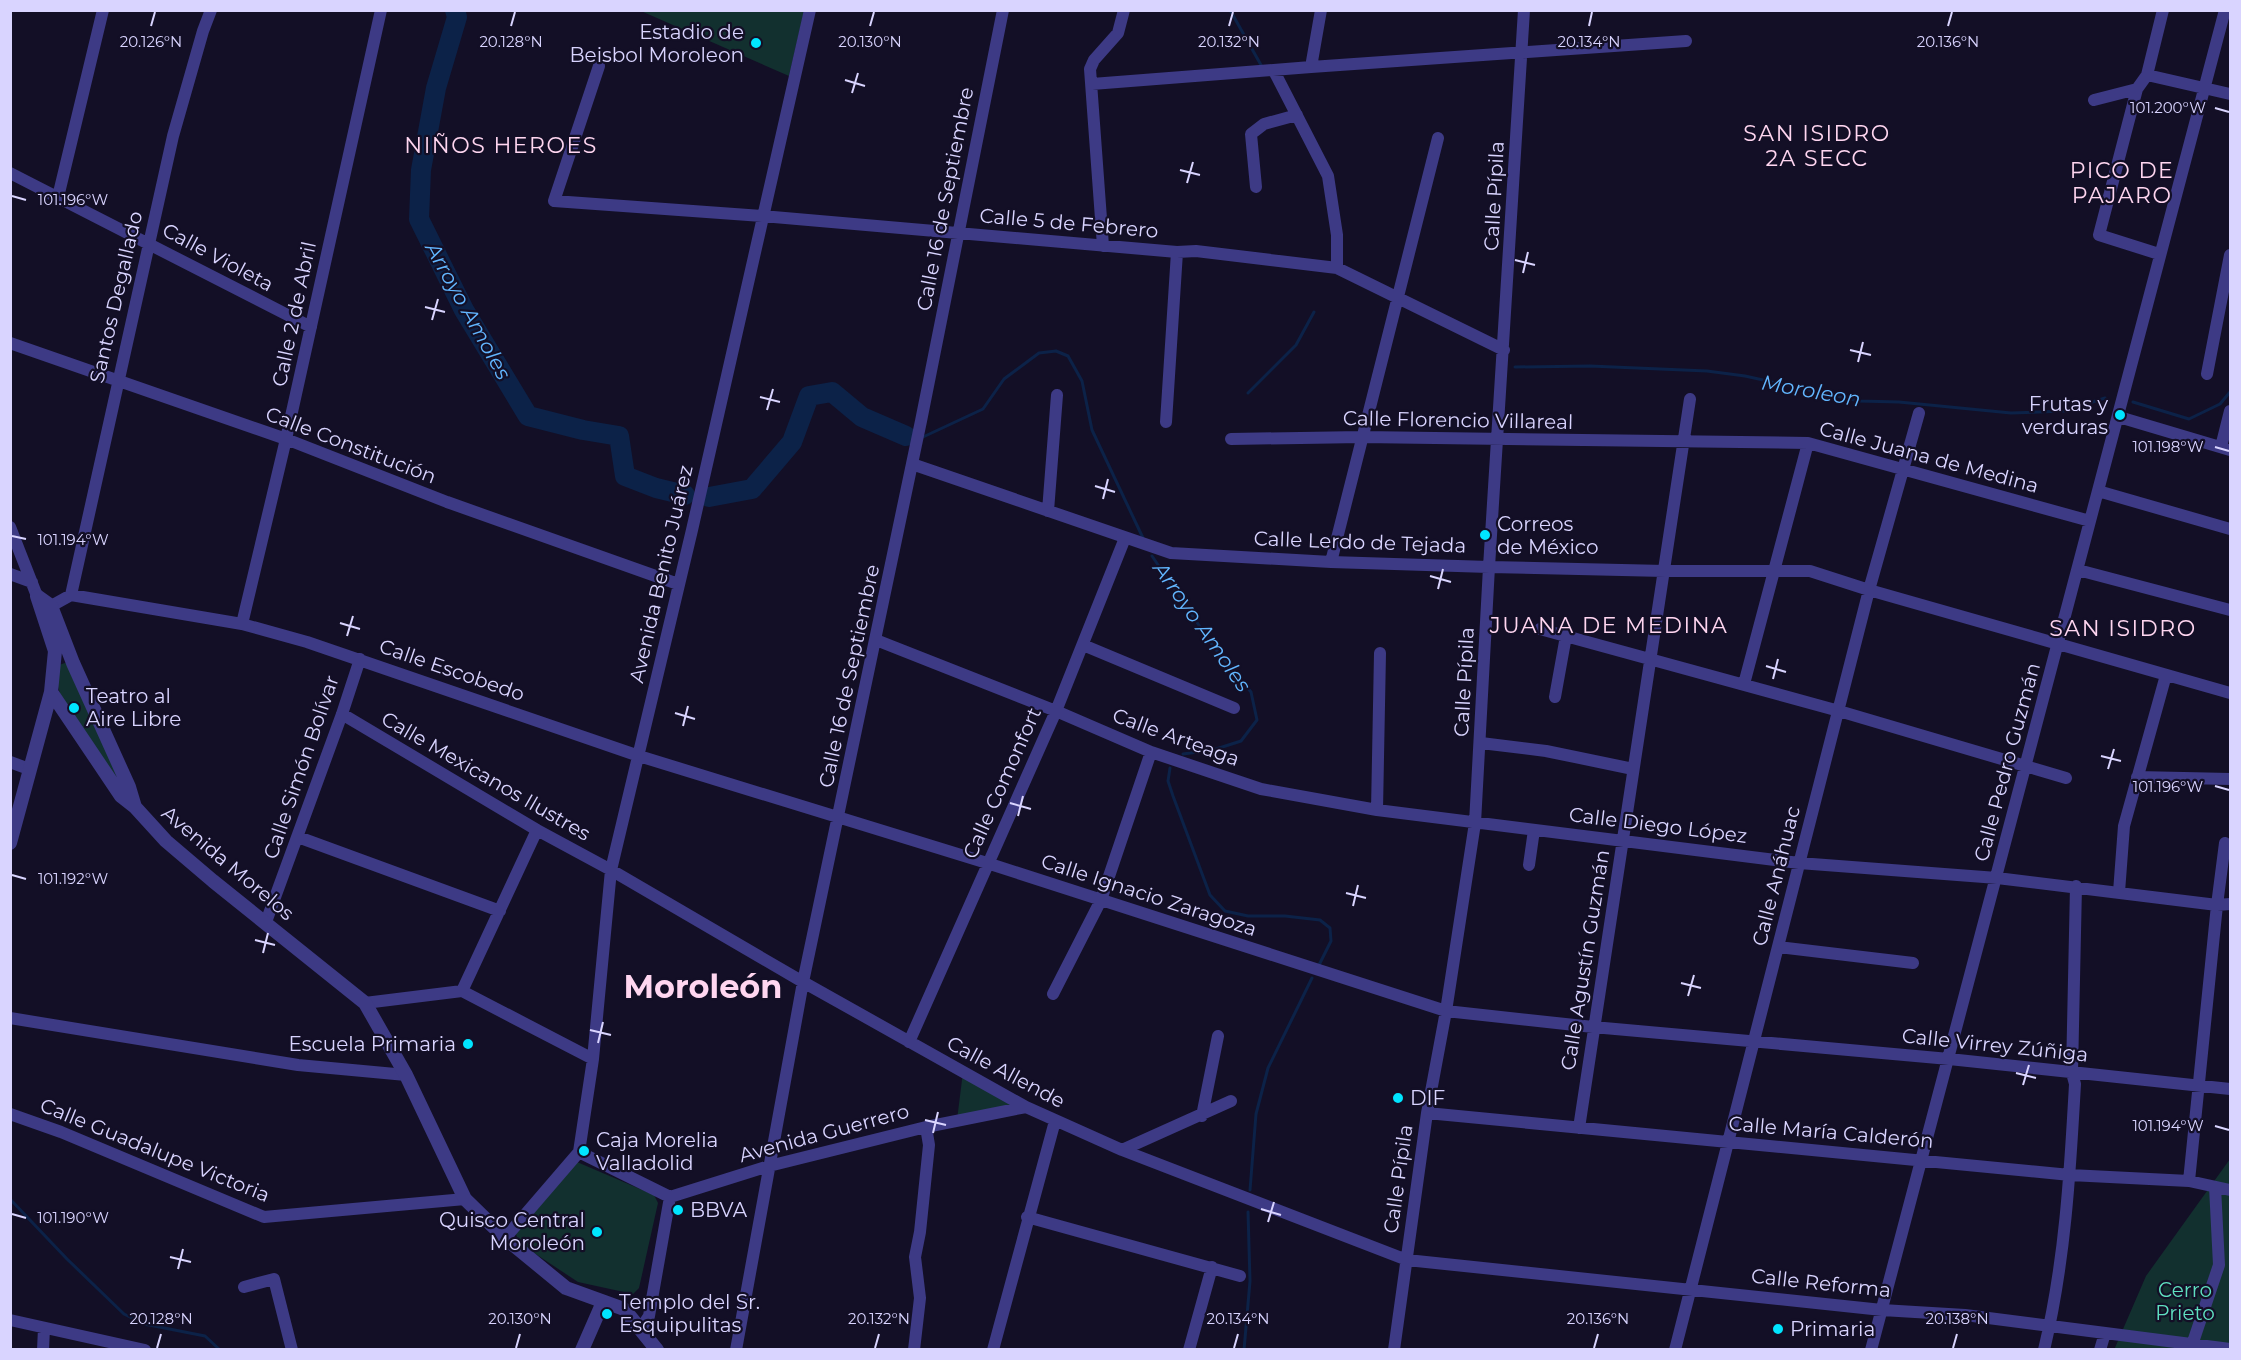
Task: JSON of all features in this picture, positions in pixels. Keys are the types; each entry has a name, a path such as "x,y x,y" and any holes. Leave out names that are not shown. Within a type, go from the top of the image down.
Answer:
{"street":[{"path":"58,197 104,10"},
{"name":"Santos Degallado","path":"71,595 173,136 211,10"},
{"name":"Calle 2 de Abril","path":"242,624 286,439 381,10"},
{"name":"Avenida Benito Juárez","path":"579,1152 593,1059 611,870 700,496 810,10"},
{"name":"Calle 16 de Septiembre","path":"736,1350 804,982 876,640 1003,10"},
{"path":"1103,246 1090,69 1094,60 1118,33 1124,10"},
{"path":"1311,67 1321,10"},
{"name":"Calle Pípila","path":"1394,1350 1427,1113 1446,1011 1475,823 1524,10"},
{"path":"2159,254 2099,235 2137,89 2147,75 2163,10"},
{"name":"Calle Pedro Guzmán","path":"1871,1350 2225,10"},
{"path":"1092,84 1686,41"},
{"name":"Calle 5 de Febrero","path":"599,66 554,201 762,216 1177,252 1196,251 1337,268 1504,350"},
{"path":"1274,71 1328,176 1337,235 1337,268"},
{"path":"2147,75 2230,94"},
{"path":"2094,100 2137,89"},
{"path":"1256,187 1251,134 1264,124 1297,115"},
{"path":"1331,562 1438,138"},
{"name":"Calle Violeta","path":"10,173 311,327"},
{"path":"1166,422 1177,252"},
{"path":"2207,374 2230,255"},
{"name":"Calle Constitución","path":"10,343 286,439 447,502 678,584"},
{"path":"1048,511 1057,395"},
{"name":"Calle Agustín Guzmán","path":"1579,1128 1690,399"},
{"path":"2119,417 2226,448 2230,411"},
{"name":"Calle Anáhuac","path":"1674,1350 1869,590 1919,413"},
{"name":"Calle Florencio Villareal","path":"1232,439 1362,437 1684,443"},
{"name":"Calle Juana de Medina","path":"1684,443 1808,443 2090,521"},
{"path":"1744,684 1808,443"},
{"path":"912,464 1125,538"},
{"path":"2098,492 2230,529"},
{"path":"10,527 37,596 46,609 55,651 51,692 10,843"},
{"name":"Calle Lerdo de Tejada","path":"1125,538 1171,554 1331,562 1665,571 1810,571 2230,693"},
{"name":"Calle Comonfort","path":"909,1042 1056,711 1125,538"},
{"path":"2078,570 2230,610"},
{"path":"10,574 32,582"},
{"path":"46,609 71,595"},
{"name":"Calle Escobedo","path":"71,595 242,624 360,658 639,756 839,817"},
{"name":"Avenida Morelos","path":"46,609 129,787 135,807 166,842 365,1003 406,1075 465,1199"},
{"path":"1540,629 1744,684 2066,778"},
{"path":"1555,697 1566,636"},
{"name":"Calle Arteaga","path":"876,640 1056,711 1151,752 1261,789 1377,810 1475,823"},
{"path":"1083,645 1234,708"},
{"path":"1377,810 1380,653"},
{"name":"Calle Simón Bolívar","path":"266,922 342,714 360,658"},
{"path":"54,672 61,663 73,663"},
{"path":"2119,892 2124,826 2166,675"},
{"path":"51,692 121,796 135,807"},
{"name":"Calle Mexicanos Ilustres","path":"342,714 537,830 611,870"},
{"path":"1481,743 1546,751 1633,769"},
{"path":"1053,994 1101,900 1151,752"},
{"path":"10,762 29,770"},
{"path":"2137,777 2230,779"},
{"name":"Calle Ignacio Zaragoza","path":"839,817 1446,1011 1593,1027"},
{"name":"Calle Diego López","path":"1475,823 1800,863 1997,878 2230,904"},
{"path":"462,991 537,830"},
{"path":"1529,866 1534,830"},
{"path":"298,837 500,911"},
{"path":"2189,1181 2225,843"},
{"name":"Calle Allende","path":"611,870 909,1042 1054,1121 1122,1150 1407,1260"},
{"path":"2044,1350 2064,1248 2070,1175 2075,1084 2072,1073 2076,886"},
{"path":"1778,947 1913,963"},
{"path":"365,1003 462,991 593,1059"},
{"path":"10,1018 298,1065 406,1075"},
{"name":"Calle Virrey Zúñiga","path":"1593,1027 1949,1059 2230,1089"},
{"path":"1202,1116 1218,1036"},
{"path":"1122,1150 1231,1101"},
{"name":"Avenida Guerrero","path":"670,1197 769,1166 926,1126 1026,1107"},
{"name":"Calle María Calderón","path":"1427,1113 1923,1159 2070,1175 2189,1181 2230,1191"},
{"name":"Calle Guadalupe Victoria","path":"10,1114 61,1132 264,1217 465,1199"},
{"path":"993,1350 1054,1121"},
{"path":"914,1350 920,1298 915,1257 920,1232 929,1145 926,1126"},
{"path":"505,1238 579,1152 670,1197 648,1316 641,1328"},
{"path":"2192,1345 2218,1265 2214,1187"},
{"path":"465,1199 505,1238 566,1288 624,1309 657,1350"},
{"path":"1027,1217 1240,1276"},
{"name":"Calle Reforma","path":"1407,1260 1882,1310 1965,1315 2230,1349"},
{"path":"1189,1350 1212,1268"},
{"path":"244,1287 274,1279 292,1350"},
{"path":"582,1350 603,1302"},
{"path":"10,1320 145,1350"},
{"path":"43,1350 44,1328"},
{"path":"2100,1350 2105,1333"}],"green space":[{"name":"Estadio de Beisbol Moroleon","path":"641,11 804,11 789,76"},
{"path":"65,663 72,665 124,793 60,694 55,674 59,665"},
{"path":"963,1072 1026,1107 957,1120"},
{"name":"Cerro Prieto","path":"2230,1159 2230,1349 2114,1350 2146,1276"},
{"path":"577,1162 654,1195 658,1203 639,1288 633,1294 578,1282 519,1243 516,1234"}],"waterway":[{"name":"Arroyo Amoles","path":"455,10 457,17 436,88 421,170 419,219 464,310 528,416 583,430 619,436 625,476 656,488 685,495"},
{"path":"1230,10 1261,65"},
{"path":"1248,393 1296,345 1314,312"},
{"name":"Arroyo Amoles","path":"923,437 983,409 1004,379 1039,353 1056,351 1068,356 1082,381 1092,430 1143,538"},
{"name":"Moroleon","path":"1515,367 1590,366 1707,371 1745,376 1859,401 1899,402 2011,413 2064,411 2105,398"},
{"name":"Arroyo Amoles","path":"709,497 752,489 792,442 809,396 832,392 862,417 906,436"},
{"name":"Moroleon","path":"2133,402 2189,419 2220,404 2230,392"},
{"name":"Arroyo Amoles","path":"1152,556 1213,646 1251,692 1257,720 1241,741 1213,750 1183,754"},
{"name":"Arroyo Amoles","path":"1170,768 1168,781 1210,895 1225,911 1248,916 1285,916 1320,920 1330,928 1331,941 1319,965"},
{"name":"Arroyo Amoles","path":"1250,1190 1256,1114 1268,1068 1312,978"},
{"name":"Arroyo Amoles","path":"10,1199 124,1314 144,1324 205,1336 220,1350"},
{"name":"Arroyo Amoles","path":"1244,1350 1250,1281 1248,1212"}],"place":[{"name":"Estadio de Beisbol Moroleon","path":"756,43"},
{"name":"Frutas y verduras","path":"2120,415"},
{"name":"Correos de México","path":"1485,535"},
{"name":"Teatro al Aire Libre","path":"74,708"},
{"name":"Escuela Primaria","path":"468,1044"},
{"name":"DIF","path":"1398,1098"},
{"name":"Caja Morelia Valladolid","path":"584,1151"},
{"name":"BBVA","path":"678,1210"},
{"name":"Quisco Central Moroleón","path":"597,1232"},
{"name":"Templo del Sr. Esquipulitas","path":"607,1314"},
{"name":"Primaria","path":"1778,1329"}],"district":[{"name":"NIÑOS HEROES","path":"501,145"},
{"name":"SAN ISIDRO 2A SECC","path":"1817,146"},
{"name":"PICO DE PAJARO","path":"2122,182"},
{"name":"JUANA DE MEDINA","path":"1609,625"},
{"name":"SAN ISIDRO","path":"2123,628"},
{"name":"Moroleón","path":"703,987"}]}
